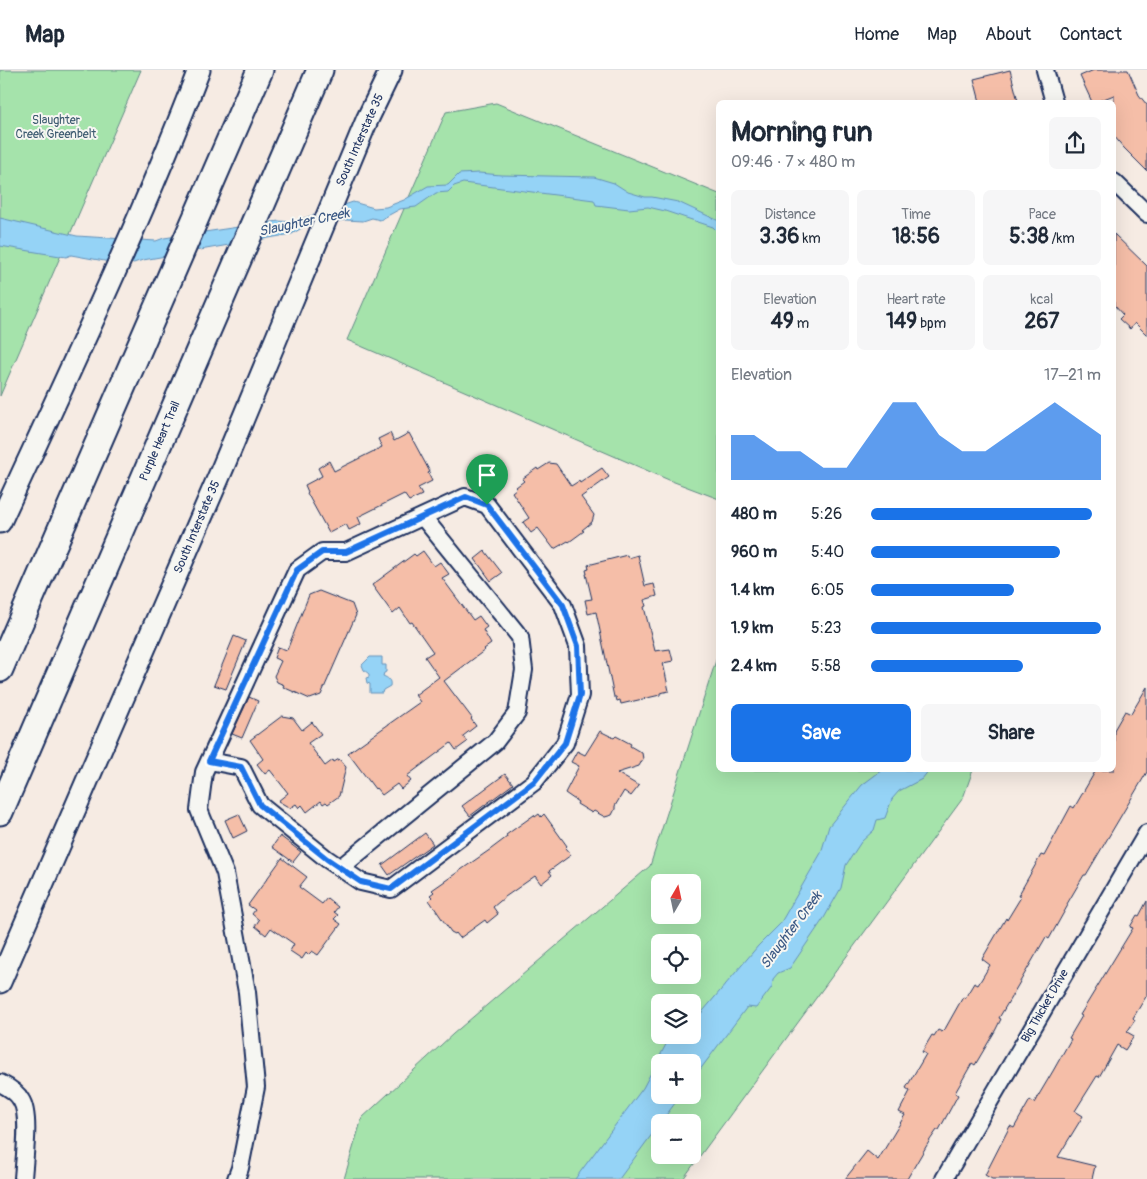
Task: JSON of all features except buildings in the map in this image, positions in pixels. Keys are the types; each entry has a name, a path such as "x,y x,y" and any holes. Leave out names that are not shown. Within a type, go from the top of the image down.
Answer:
{"highway":[{"path":"0,669 148,323 260,70"},
{"name":"Purple Heart Trail","path":"0,812 320,70"}],"main road":[{"path":"0,522 94,316 181,119 200,70"},
{"name":"South Interstate 35","path":"0,982 219,476 367,120 391,70"}],"street":[{"path":"1045,70 1053,100"},
{"path":"1116,184 1147,214"},
{"path":"209,761 241,767 260,805 340,868 361,882 391,889 534,782 565,743 580,695 578,646 563,605 487,505 466,497 346,552 322,552 297,570 209,761 204,772 199,810 225,873 247,992 256,1087 240,1168 236,1179"},
{"path":"340,868 495,742 517,713 524,670 520,637 423,517"},
{"name":"Big Thicket Drive","path":"944,1179 1147,833"},
{"path":"0,1083 13,1091 22,1100 26,1112 23,1179"}],"green space":[{"name":"Slaughter Creek Greenbelt","path":"0,70 141,70 0,396"},
{"path":"496,103 716,193 716,498 669,480 347,340 446,112"},
{"path":"716,660 716,772 972,772 963,798 701,1155 701,1114 651,1114 651,1164 694,1164 683,1179 344,1179 362,1118 453,1034 650,866"}],"water":[{"name":"Slaughter Creek","path":"459,174 594,177 614,183 628,192 645,197 678,202 716,220 716,230 713,227 648,207 629,209 596,205 594,200 463,183 454,186 448,192 436,193 416,207 400,209 380,220 372,218 363,221 346,220 305,226 292,234 143,260 127,265 71,255 66,257 0,246 0,218 77,236 156,241 164,238 279,221 292,222 353,202 374,208 386,207 404,200 428,186 448,185"},
{"path":"370,657 382,657 382,665 386,665 386,672 383,676 389,680 390,686 383,690 382,693 370,693 370,684 367,683 366,678 369,677 369,674 362,665"},
{"name":"Slaughter Creek","path":"879,772 927,772 922,779 899,791 892,799 885,818 877,820 874,830 861,842 846,865 841,888 824,918 790,968 778,973 773,979 772,987 756,1008 747,1007 701,1068 701,1054 661,1054 666,1044 701,1044 701,1014 758,946 780,924 821,853 829,826 862,785"},
{"path":"651,1073 651,1104 674,1104 667,1114 651,1114 651,1136 619,1179 575,1179 643,1088"}],"route":[{"path":"466,497 487,505 563,605 578,646 580,695 565,743 534,782 391,889 361,882 327,859 260,805 241,767 209,761 297,570 322,552 346,552 466,497"}]}
